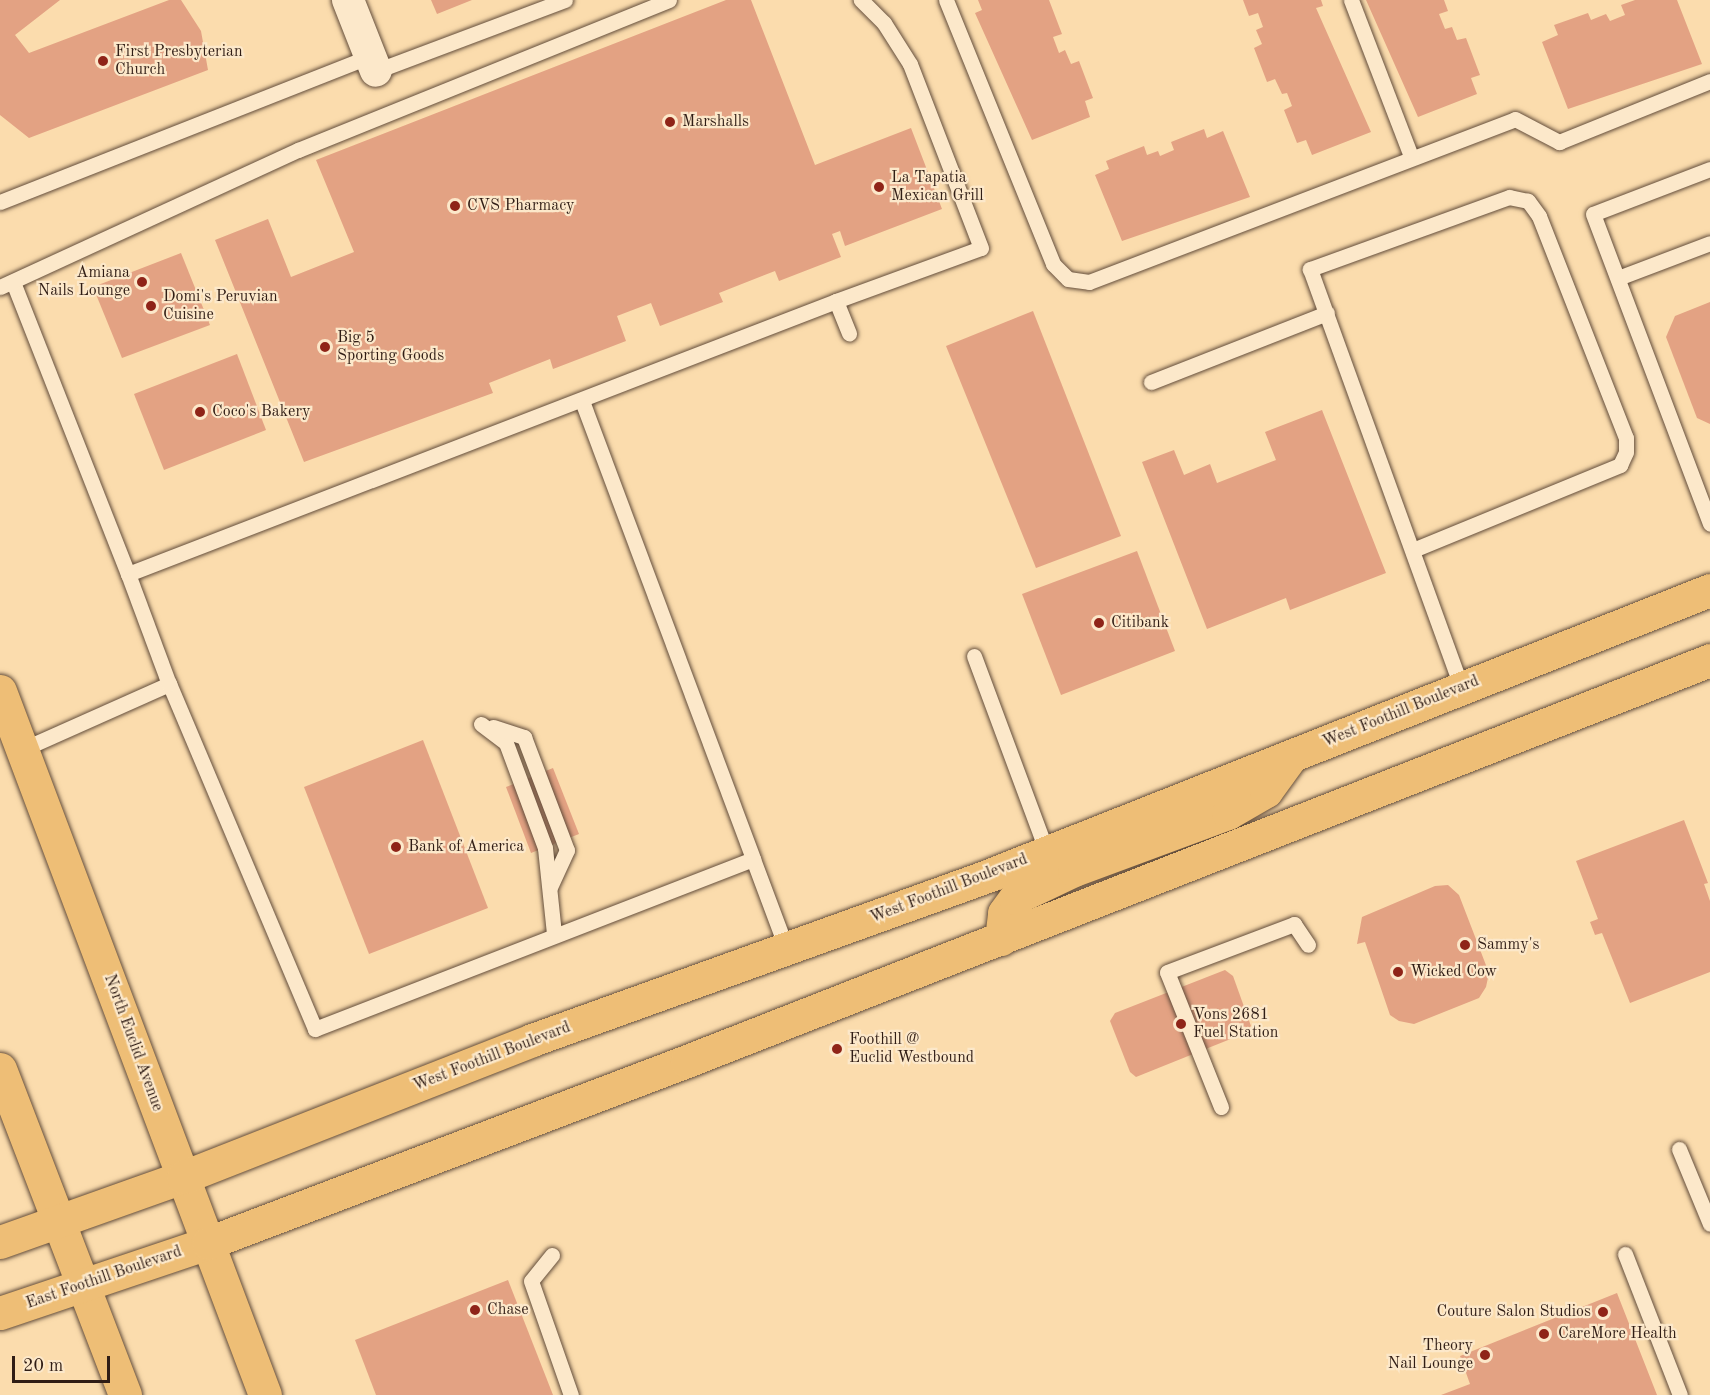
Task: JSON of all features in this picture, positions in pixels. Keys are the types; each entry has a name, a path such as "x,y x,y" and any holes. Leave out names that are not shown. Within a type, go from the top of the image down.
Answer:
{"main road":[{"name":"West Foothill Boulevard","path":"183,1178 532,1040 787,950 1047,852 1710,590"},
{"path":"208,1243 1001,939 1710,660"},
{"name":"North Euclid Avenue","path":"0,691 11,753 183,1178 265,1395"},
{"path":"1001,939 1004,912 1015,898 1074,870 1228,813 1266,791 1291,757"},
{"path":"0,1069 125,1395"},
{"path":"0,1242 59,1219 183,1178"},
{"name":"East Foothill Boulevard","path":"0,1313 82,1282 208,1243"}],"street":[{"path":"348,0 373,64"}],"lane":[{"path":"0,202 373,64 565,0"},
{"path":"669,0 298,150 7,284 128,574 169,684 315,1029 554,934 753,859"},
{"path":"128,574 582,401 836,301 981,248 910,64 884,23 861,0"},
{"path":"946,0 1053,264 1068,279 1089,282 1411,156 1515,119 1559,142 1710,81"},
{"path":"1351,0 1411,156"},
{"path":"1710,169 1593,214 1706,497 1710,524"},
{"path":"1413,550 1620,465 1626,452 1626,438 1539,216 1528,201 1509,197 1310,269 1462,688"},
{"path":"1617,278 1710,243"},
{"path":"836,301 849,334"},
{"path":"1151,382 1327,313"},
{"path":"582,401 787,950"},
{"path":"974,656 1047,852"},
{"path":"11,753 169,684"},
{"path":"481,724 524,737 567,850 547,893 554,934"},
{"path":"1221,1107 1167,972 1294,924 1308,945"},
{"path":"1679,1149 1710,1224"},
{"path":"1625,1254 1680,1395"},
{"path":"552,1255 531,1281 571,1395"}],"building":[{"name":"First Presbyterian Church","path":"0,0 60,0 15,35 29,53 169,0 181,0 201,31 208,70 29,138 0,115"},
{"path":"431,0 472,0 437,14"},
{"path":"726,0 751,0 815,165 911,128 942,209 845,246 840,231 832,234 841,257 779,281 775,271 719,293 723,302 660,326 651,303 617,316 626,341 553,369 550,359 489,383 493,393 304,462 215,240 268,219 291,277 354,252 316,160"},
{"path":"978,0 1049,0 1062,34 1053,37 1059,53 1065,50 1071,64 1079,61 1093,98 1085,101 1090,117 1032,140 975,13 982,10"},
{"path":"1243,0 1321,0 1323,6 1316,8 1371,132 1312,155 1306,140 1297,143 1284,110 1292,106 1287,93 1282,94 1275,79 1267,82 1254,48 1262,44 1256,30 1263,27 1258,13 1249,16"},
{"path":"1366,0 1444,0 1448,11 1439,14 1445,29 1452,27 1457,40 1466,38 1480,75 1471,78 1477,94 1418,117"},
{"path":"1635,0 1677,0 1702,64 1568,109 1542,42 1558,35 1554,25 1588,13 1591,20 1606,14 1610,21 1625,15 1621,5"},
{"path":"1204,129 1207,138 1223,131 1250,197 1122,241 1095,175 1109,169 1106,161 1144,146 1147,155 1158,151 1160,156 1174,150 1171,142"},
{"path":"181,253 210,325 122,358 93,287"},
{"path":"1710,302 1710,424 1697,418 1666,337 1675,316"},
{"path":"1033,311 1121,536 1036,568 946,346"},
{"name":"Coco's Bakery","path":"237,354 266,430 164,470 134,394"},
{"path":"1322,410 1386,573 1290,610 1286,598 1207,629 1142,462 1174,450 1184,475 1210,464 1217,483 1276,460 1265,432"},
{"name":"Citibank","path":"1137,551 1175,651 1061,695 1022,594"},
{"name":"Bank of America","path":"423,740 488,908 369,954 304,787"},
{"path":"553,768 579,834 531,853 506,787"},
{"path":"1684,820 1708,883 1704,884 1710,901 1710,972 1630,1003 1602,933 1595,935 1590,922 1598,919 1576,861"},
{"path":"1448,885 1459,895 1489,973 1486,987 1479,998 1414,1024 1399,1021 1390,1015 1365,942 1357,944 1362,917 1435,886"},
{"name":"Vons 2681 Fuel Station","path":"1225,970 1233,976 1251,1026 1248,1032 1136,1077 1130,1072 1110,1021 1115,1013"},
{"name":"Chase","path":"508,1280 553,1395 376,1395 355,1340"},
{"path":"1617,1293 1657,1395 1441,1395 1470,1384 1460,1356"}],"place":[{"name":"First Presbyterian Church","path":"103,61"},
{"name":"Marshalls","path":"670,122"},
{"name":"La Tapatia Mexican Grill","path":"879,187"},
{"name":"CVS Pharmacy","path":"455,206"},
{"name":"Amiana Nails Lounge","path":"142,282"},
{"name":"Domi's Peruvian Cuisine","path":"151,306"},
{"name":"Big 5 Sporting Goods","path":"325,347"},
{"name":"Coco's Bakery","path":"200,412"},
{"name":"Citibank","path":"1099,623"},
{"name":"Bank of America","path":"396,847"},
{"name":"Sammy's","path":"1465,945"},
{"name":"Wicked Cow","path":"1398,972"},
{"name":"Vons 2681 Fuel Station","path":"1181,1024"},
{"name":"Foothill @ Euclid Westbound","path":"837,1049"},
{"name":"Chase","path":"475,1310"},
{"name":"Couture Salon Studios","path":"1603,1312"},
{"name":"CareMore Health","path":"1544,1334"},
{"name":"Theory Nail Lounge","path":"1485,1355"}]}
